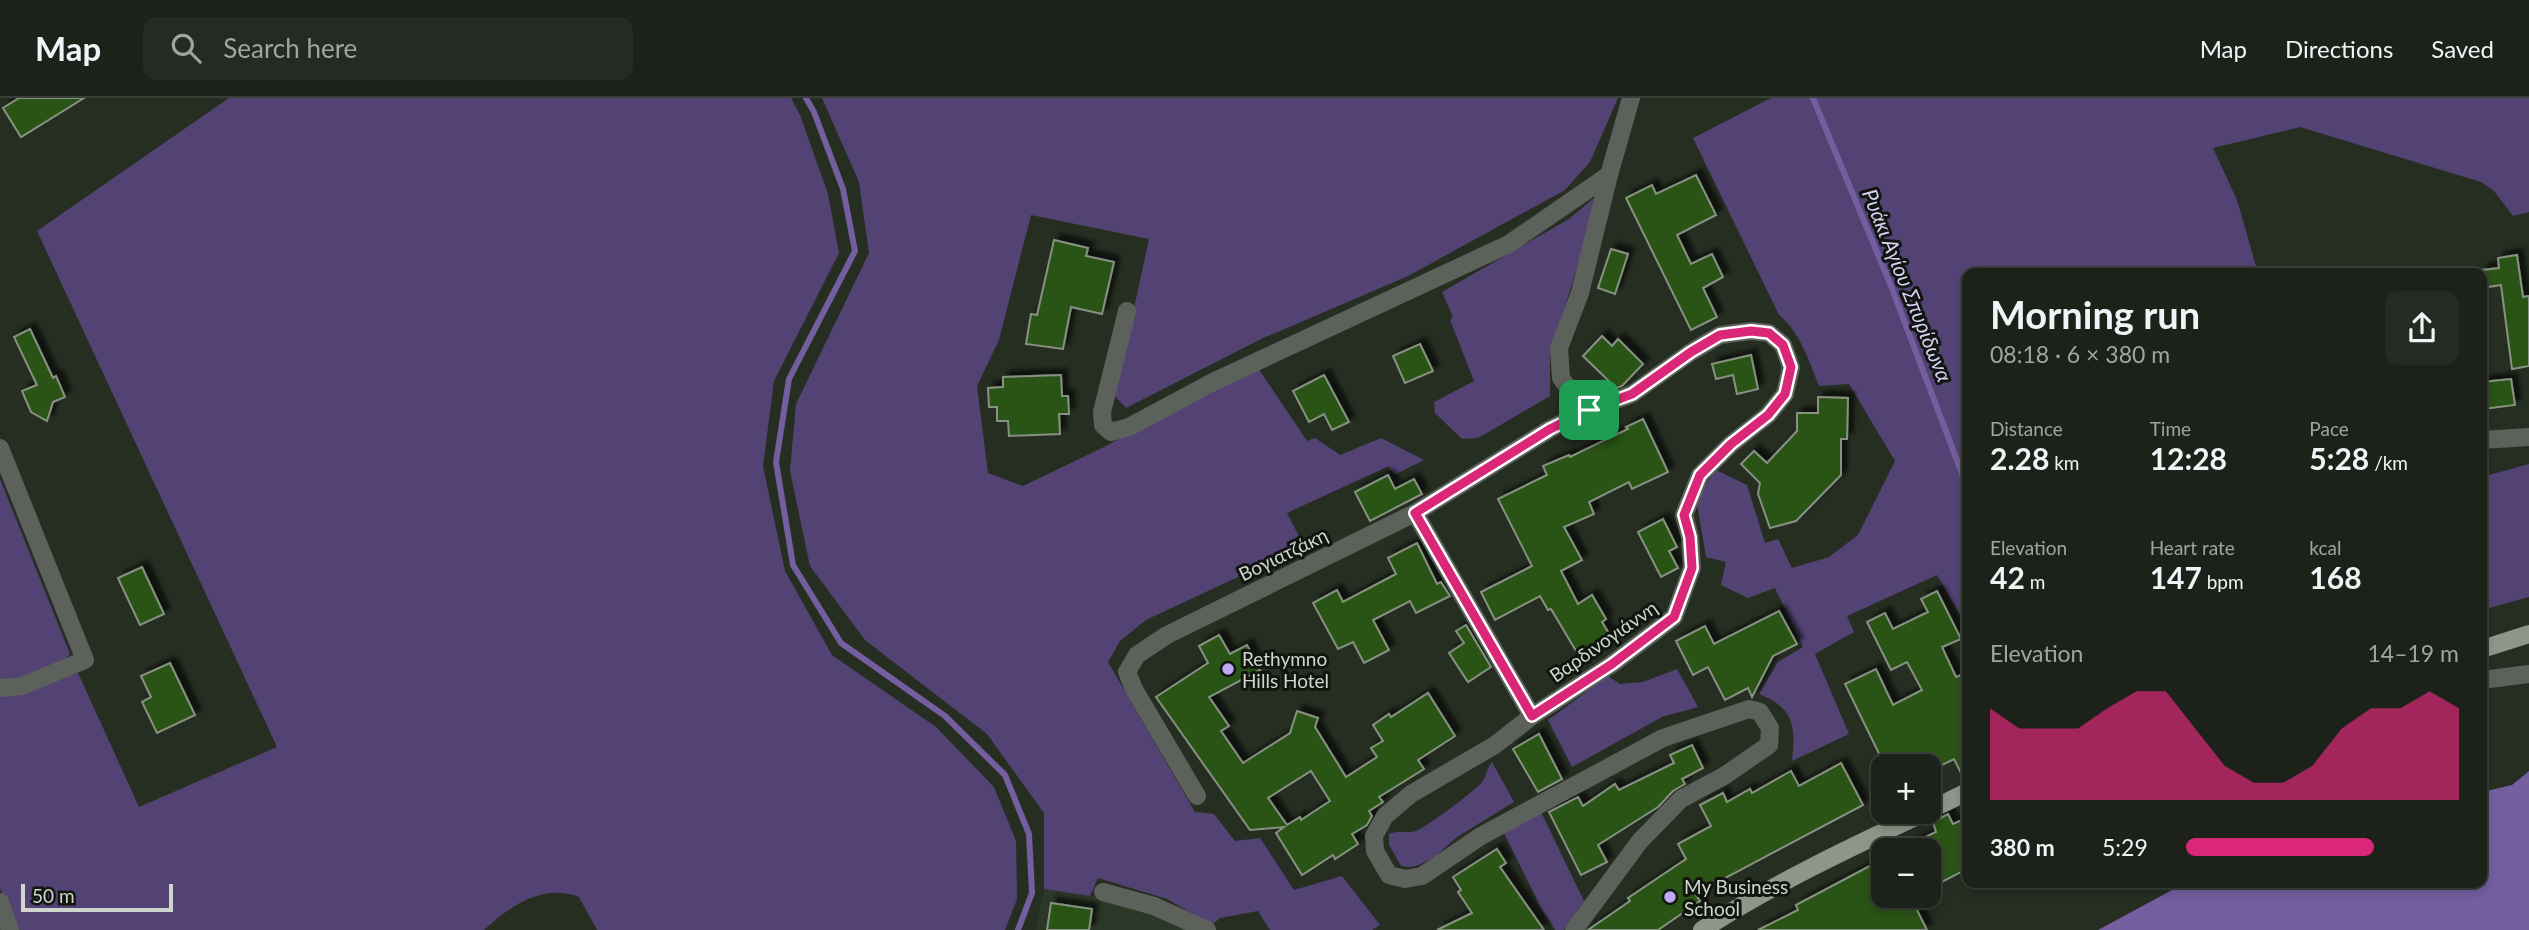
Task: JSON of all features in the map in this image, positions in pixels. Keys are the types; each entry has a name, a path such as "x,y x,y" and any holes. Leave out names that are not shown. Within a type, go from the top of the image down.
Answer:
{"main road":[{"path":"2487,648 2529,635"},
{"path":"1941,804 1962,794"},
{"path":"1702,930 1743,903 1900,824"}],"street":[{"path":"1589,410 1575,397 1562,378 1559,348 1580,293 1630,98"},
{"path":"1127,311 1102,412 1103,425 1111,432 1129,427 1213,382 1509,244 1609,175"},
{"name":"Βαρδινογιάννη","path":"1574,930 1640,841 1681,799 1724,776 1769,745 1770,728 1760,712 1749,709 1663,738 1480,836 1422,876 1405,879 1389,875 1375,851 1374,836 1385,816 1411,794 1495,744 1532,716 1612,664 1674,617 1692,568 1690,537 1684,515 1700,475 1731,444 1768,415 1785,394 1791,367 1783,345 1769,333 1751,331 1720,335 1632,394 1589,410"},
{"name":"Βογιατζάκη","path":"1197,796 1126,673 1138,656 1167,635 1207,614 1415,513 1550,429 1589,410"},
{"path":"2487,440 2529,437"},
{"path":"0,448 85,660 22,686 0,688"},
{"path":"1415,513 1532,716"},
{"path":"2487,679 2529,674"},
{"path":"1103,892 1154,906 1207,930"},
{"path":"0,902 10,930"}],"shaded area":[{"path":"229,98 791,98 800,115 828,194 839,253 774,381 763,466 785,571 832,655 936,727 994,787 1016,841 1017,899 1005,930 597,930 579,897 553,893 540,895 516,905 484,930 18,930 0,888 0,697 78,673 139,807 277,747 37,231"},
{"path":"822,98 1618,98 1590,162 1565,190 1408,276 1261,339 1126,408 1115,396 1149,239 1031,215 999,340 977,386 988,473 1023,486 1106,446 1256,365 1307,441 1315,438 1340,455 1381,438 1424,460 1394,475 1389,466 1287,513 1304,546 1146,620 1120,641 1108,662 1195,812 1214,814 1235,841 1260,838 1294,890 1342,876 1380,925 1372,930 1270,930 1258,911 1220,918 1212,925 1167,899 1098,878 1090,896 1044,889 1044,813 987,734 865,640 810,566 790,471 796,404 869,253 859,182"},
{"path":"1771,98 2529,98 2529,212 2513,216 2494,191 2481,182 2300,127 2213,148 2237,200 2257,268 1962,268 1962,618 1937,575 1847,616 1854,632 1815,654 1849,734 1792,761 1793,728 1790,719 1779,705 1759,694 1778,662 1803,647 1775,588 1748,598 1721,585 1726,562 1706,557 1696,498 1716,470 1747,485 1765,543 1778,539 1792,568 1829,557 1858,535 1895,461 1849,384 1819,386 1798,338 1779,315 1693,138"},
{"path":"1594,198 1583,248 1550,356 1550,396 1478,438 1462,439 1435,413 1434,402 1474,381 1442,292 1569,219"},
{"path":"2529,464 2529,597 2487,609 2487,476"},
{"path":"0,479 70,654 48,670 0,681"},
{"path":"1677,669 1698,707 1662,717 1572,767 1548,720 1608,676 1620,684 1643,682"},
{"path":"1492,762 1514,802 1457,837 1436,856 1419,865 1401,866 1389,845 1389,834 1416,831 1440,816 1483,781"},
{"path":"2529,771 2529,930 2098,930 2176,888 2487,888 2487,791 2512,785"},
{"path":"1540,810 1584,901 1564,930 1555,930 1542,910 1503,831"},
{"path":"1044,889 1090,896 1140,909 1190,930 1036,930"}],"building":[{"path":"19,98 84,98 21,137 3,108"},
{"path":"1696,175 1716,215 1677,235 1691,264 1712,254 1723,277 1703,288 1717,317 1691,330 1626,198 1652,185 1656,194"},
{"path":"1054,240 1088,248 1086,256 1114,262 1102,314 1071,307 1063,349 1026,344 1031,314 1037,315"},
{"path":"1611,249 1628,254 1615,294 1598,288"},
{"path":"2517,255 2523,297 2529,296 2529,366 2512,369 2501,285 2487,287 2487,269 2499,268 2498,258"},
{"path":"30,329 65,397 53,402 47,421 31,412 22,391 37,385 14,337"},
{"path":"1602,336 1612,346 1618,339 1643,364 1622,386 1616,388 1583,356"},
{"path":"1420,344 1433,371 1405,383 1393,356"},
{"path":"1751,355 1758,389 1737,394 1733,375 1716,379 1712,364"},
{"path":"1061,375 1062,396 1068,396 1069,414 1059,414 1060,434 1009,436 1008,421 997,421 997,407 989,407 988,388 1003,387 1003,377"},
{"path":"1324,375 1349,422 1332,430 1324,414 1309,422 1293,391"},
{"path":"2511,379 2515,405 2487,408 2487,381"},
{"path":"1818,397 1848,398 1847,439 1841,439 1841,475 1796,521 1770,528 1758,494 1760,483 1741,464 1754,451 1767,463 1797,431 1797,413 1818,413"},
{"path":"1643,419 1668,472 1632,489 1629,482 1589,502 1594,514 1564,527 1582,560 1561,571 1578,604 1592,595 1606,619 1602,622 1611,637 1579,656 1551,609 1548,610 1540,596 1495,620 1481,592 1532,566 1498,499 1547,475 1543,466 1569,455 1570,457"},
{"path":"1388,475 1395,489 1414,479 1422,494 1370,521 1355,492"},
{"path":"1663,519 1677,547 1669,551 1678,568 1661,577 1638,532"},
{"path":"1417,543 1437,584 1441,582 1450,596 1416,613 1410,601 1373,620 1389,650 1364,663 1353,642 1338,649 1313,603 1337,590 1343,602 1396,574 1388,558"},
{"path":"142,567 164,614 140,625 118,578"},
{"path":"1937,591 1961,639 1942,647 1956,677 1962,677 1962,775 1954,759 1941,766 1941,754 1879,754 1845,684 1876,669 1893,705 1922,690 1907,662 1891,670 1867,622 1885,613 1893,629 1928,612 1921,599"},
{"path":"1779,611 1797,644 1773,656 1752,697 1748,688 1725,700 1708,667 1693,675 1676,641 1705,626 1714,644"},
{"path":"1466,625 1491,667 1468,682 1449,653 1464,643 1456,631"},
{"path":"1219,635 1230,654 1247,645 1260,670 1209,697 1229,726 1221,731 1243,763 1290,733 1297,711 1318,718 1315,727 1346,777 1377,757 1371,748 1383,741 1373,725 1389,714 1391,717 1428,693 1455,736 1418,760 1424,769 1379,797 1383,802 1369,811 1372,816 1367,825 1352,834 1358,844 1335,859 1333,855 1302,875 1276,833 1284,827 1250,830 1156,697 1208,663 1199,646","holes":["1311,771 1330,801 1301,820 1300,817 1287,825 1268,798"]},
{"path":"170,663 195,715 157,733 142,702 151,697 141,676"},
{"path":"1539,734 1562,779 1538,792 1513,749"},
{"path":"1692,745 1703,768 1682,779 1685,784 1673,791 1658,807 1598,845 1607,862 1581,875 1549,812 1578,797 1583,806 1615,784 1619,790 1674,763 1670,755"},
{"path":"1841,763 1863,805 1695,894 1700,901 1658,930 1588,930 1630,901 1628,898 1686,859 1678,844 1711,826 1700,805 1723,793 1727,802 1750,789 1752,793 1791,771 1799,786"},
{"path":"1948,814 1953,824 1962,820 1962,872 1941,882 1941,838 1924,838 1936,832 1934,824 1941,824 1941,818"},
{"path":"1497,849 1506,863 1500,867 1544,930 1437,930 1472,913 1458,892 1461,890 1453,877"},
{"path":"1871,865 1871,908 1916,908 1927,930 1758,930 1798,910 1796,905"},
{"path":"1051,903 1092,909 1089,930 1047,930"}],"waterway":[{"path":"806,98 814,112 843,189 855,251 789,379 776,462 793,565 841,643 945,716 1005,775 1029,834 1032,893 1018,930"},
{"name":"Ρυάκι Αγίου Σπυρίδωνα","path":"1813,98 1891,286 1962,474"}],"place":[{"name":"Rethymno Hills Hotel","path":"1228,669"},
{"name":"My Business School","path":"1670,897"}],"route":[{"path":"1751,331 1769,333 1783,345 1791,367 1785,394 1768,415 1731,444 1700,475 1684,515 1690,537 1692,568 1674,617 1612,664 1532,716 1415,513 1550,429 1589,410 1632,394 1720,335 1751,331"}]}
